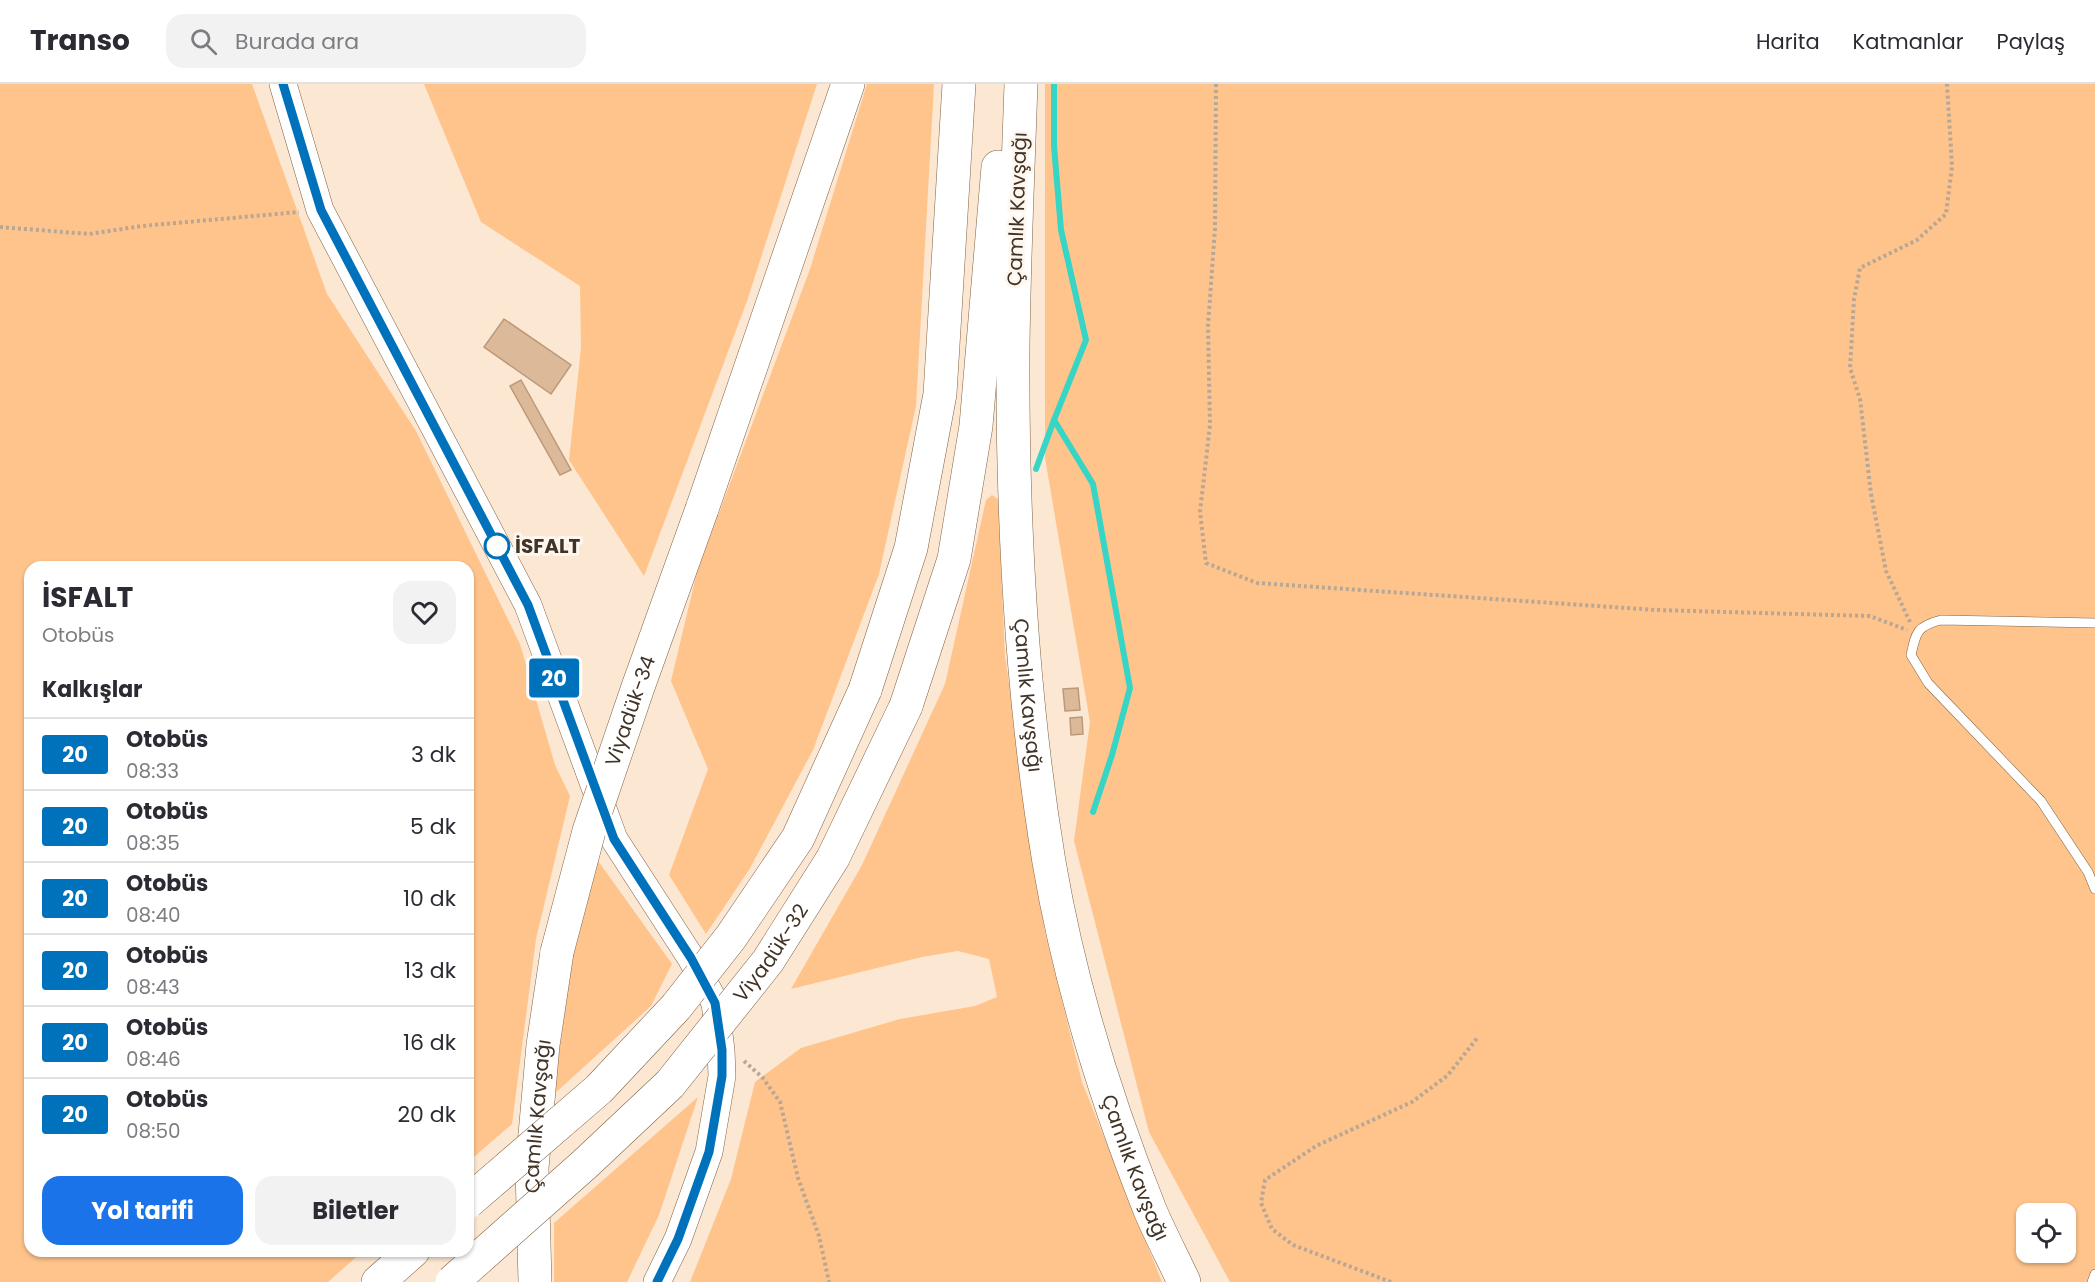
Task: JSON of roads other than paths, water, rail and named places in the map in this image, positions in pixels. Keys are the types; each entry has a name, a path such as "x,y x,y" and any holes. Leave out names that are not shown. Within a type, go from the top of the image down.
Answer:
{"highway":[{"name":"Viyadük-34","path":"558,952 589,831 848,84"},
{"name":"Viyadük-32","path":"474,1198 599,1089 676,1007 731,937 798,838 865,690 911,548 940,394 959,84"},
{"name":"Çamlık Kavşağı","path":"906,706 954,560 976,426 1004,84"},
{"name":"Çamlık Kavşağı","path":"1021,84 1013,348 1016,508 1023,642 1033,748 1050,864 1074,975 1108,1095 1151,1211 1184,1282"},
{"name":"Viyadük-32","path":"452,1282 585,1164 670,1084 768,961 833,858 906,706"},
{"name":"Çamlık Kavşağı","path":"535,1282 532,1168 543,1045 558,952"},
{"path":"378,1282 407,1257"}],"main road":[{"path":"283,84 321,210 528,605 614,839 691,958 715,1003 722,1050 722,1076 709,1152 678,1239 657,1282"}],"lane":[{"path":"2095,622 1941,620 1926,624 1916,634 1911,655 1928,683 2041,801 2088,872 2095,889"},
{"path":"2092,1282 2095,1274"}],"waterway":[{"path":"1036,469 1086,340 1061,230 1054,146 1054,84"},
{"path":"1054,420 1093,484 1130,688 1112,755 1093,812"}],"place":[{"name":"İSFALT","path":"497,546"}]}
